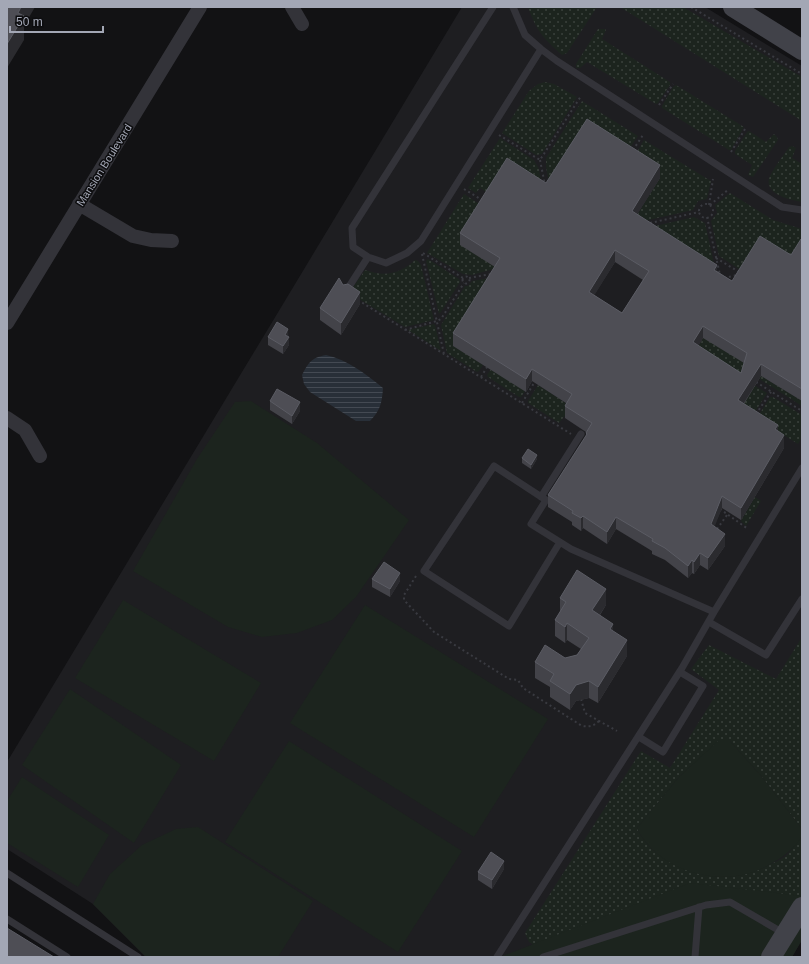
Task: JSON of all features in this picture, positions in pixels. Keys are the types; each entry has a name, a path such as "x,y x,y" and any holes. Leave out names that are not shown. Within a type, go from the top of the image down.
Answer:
{"main road":[{"path":"733,7 802,50"},
{"path":"771,957 802,907"}],"street":[{"name":"Mansion Boulevard","path":"7,323 200,7"},
{"path":"292,7 302,24"},
{"path":"80,204 133,236 151,240 172,241"},
{"path":"7,418 25,430 40,456"}],"lane":[{"path":"493,7 352,228 353,247 368,256 386,262 407,253 421,241 541,49"},
{"path":"513,7 525,35 541,49 572,71 782,207 802,210"},
{"path":"345,292 368,256"},
{"path":"541,497 579,436"},
{"path":"560,542 509,626 424,571 494,466 546,500 531,524 560,542 571,549 714,612"},
{"path":"497,957 680,672 714,612 802,468"},
{"path":"709,622 766,655 802,599"},
{"path":"639,737 662,752 703,686 680,672"},
{"path":"7,873 138,957"},
{"path":"543,957 699,907 730,902 785,934"},
{"path":"695,957 699,907"},
{"path":"7,919 67,957"}],"path":[{"path":"691,7 802,74"},
{"path":"659,105 673,84"},
{"path":"546,187 540,160 581,96"},
{"path":"731,152 746,130"},
{"path":"498,134 540,160"},
{"path":"632,152 643,135"},
{"path":"707,217 710,216 712,212 710,205 713,179"},
{"path":"463,188 487,203"},
{"path":"699,212 703,205 710,205 729,189"},
{"path":"699,212 702,216 707,217"},
{"path":"643,224 699,212"},
{"path":"707,217 720,278 738,275 739,272"},
{"path":"444,354 423,253 463,278 466,276 469,278 491,274"},
{"path":"716,258 744,274"},
{"path":"463,278 462,281 464,283"},
{"path":"405,330 437,322 441,319 464,283 468,282 469,278"},
{"path":"345,292 522,403 579,436"},
{"path":"481,377 487,367"},
{"path":"754,381 802,411"},
{"path":"522,403 534,383"},
{"path":"756,415 771,392"},
{"path":"717,506 720,511 748,530"},
{"path":"716,531 729,511"},
{"path":"424,571 416,575 404,595 404,600 434,632 509,679 518,680 523,688 582,726 588,727 599,721"},
{"path":"581,700 585,713 617,731"}],"shaded area":[{"path":"462,7 705,7 802,66 802,940 792,957 146,957 93,904 7,849 7,762"},
{"path":"528,7 597,7 567,53 562,55 541,34 534,23"},
{"path":"620,7 683,7 802,77 802,121"},
{"path":"598,29 606,30 602,39 670,82 670,85 658,103 656,104 587,62 580,68 576,68 576,64"},
{"path":"545,82 554,84 577,97 542,154 536,155 502,133 529,91 538,84"},
{"path":"676,85 744,127 731,150 662,108 673,87"},
{"path":"582,101 638,136 625,155 550,188 546,158"},
{"path":"749,131 766,142 774,134 778,140 753,177 748,175 752,165 735,154 735,151"},
{"path":"500,138 534,160 539,169 543,193 486,192 480,188 476,193 468,188"},
{"path":"644,140 711,181 707,199 698,201 693,210 631,224 660,178 637,152"},
{"path":"792,146 796,148 792,158 802,164 802,202 784,198 773,192 769,182 770,176 777,165 789,147"},
{"path":"730,193 773,220 802,229 802,252 791,268 745,273 719,256 711,221 717,213 715,205"},
{"path":"464,194 484,207 497,268 472,275 463,274 427,253"},
{"path":"694,217 705,223 717,277 655,226"},
{"path":"428,259 459,279 460,282 439,314 426,261"},
{"path":"415,260 421,265 434,320 405,327 349,293 365,270 386,274 392,273 404,268"},
{"path":"496,277 453,345 483,365 477,372 447,353 441,325 465,286 468,286 472,281"},
{"path":"435,325 441,351 408,330"},
{"path":"707,332 747,365 747,367 802,401 802,406 745,370 737,383 693,355"},
{"path":"326,355 349,364 383,388 380,406 370,421 356,421 310,392 304,384 302,375 309,364 314,359"},
{"path":"491,369 525,391 521,397 488,377 487,375"},
{"path":"538,385 572,407 559,423 528,403"},
{"path":"754,385 767,393 750,420 738,412"},
{"path":"770,397 773,397 802,415 802,437 798,444 757,418"},
{"path":"251,401 317,443 409,520 356,597 332,620 297,633 262,637 228,627 133,571 197,459 235,402"},
{"path":"755,497 761,501 746,526 741,521"},
{"path":"123,600 261,683 214,761 75,678"},
{"path":"365,605 548,719 474,837 290,723"},
{"path":"802,637 802,829 762,777 730,741 719,741 679,777 637,828 649,846 666,859 689,871 714,876 740,875 765,867 787,855 802,835 802,894 789,912 535,946 529,942 525,933 641,751 670,768 719,690 691,669 709,645 776,679"},
{"path":"70,689 181,765 134,843 22,765"},
{"path":"289,741 462,851 398,952 225,842"},
{"path":"718,741 730,741 762,777 802,829 801,838 785,855 775,862 752,873 729,877 702,875 676,866 654,851 637,828 679,777"},
{"path":"22,777 109,835 78,887 7,843 7,801"},
{"path":"198,827 313,901 278,957 146,957 93,904 110,874 142,845 176,829"},
{"path":"690,883 802,896 802,940 792,957 500,957"}],"building":[{"path":"7,7 21,7 18,13 24,16 7,44"},
{"path":"587,119 660,165 632,211 717,265 714,270 732,281 760,236 791,255 802,239 802,389 761,364 738,400 778,425 775,429 784,435 741,508 722,496 711,524 725,534 708,558 700,553 694,562 692,560 688,566 665,548 652,541 653,539 616,517 607,532 583,516 581,518 572,513 573,511 548,495 587,434 586,433 592,423 565,406 572,394 532,369 526,379 453,333 500,258 460,233 507,158 546,183","holes":["615,250 649,271 622,313 589,292","703,326 747,353 741,373 693,342"]},
{"path":"339,278 343,285 348,284 360,292 341,323 320,308"},
{"path":"277,322 288,329 285,335 289,337 283,346 268,337"},
{"path":"277,389 300,402 292,416 270,401"},
{"path":"528,449 537,455 531,465 522,458"},
{"path":"384,562 400,573 390,589 372,579"},
{"path":"577,570 606,589 592,610 613,624 610,629 627,640 598,687 589,681 576,685 570,694 550,681 554,674 535,662 545,645 565,658 577,655 589,638 567,623 565,627 555,620 566,602 560,598"},
{"path":"491,852 504,861 492,880 478,872"},
{"path":"7,928 54,957 7,957"}]}
